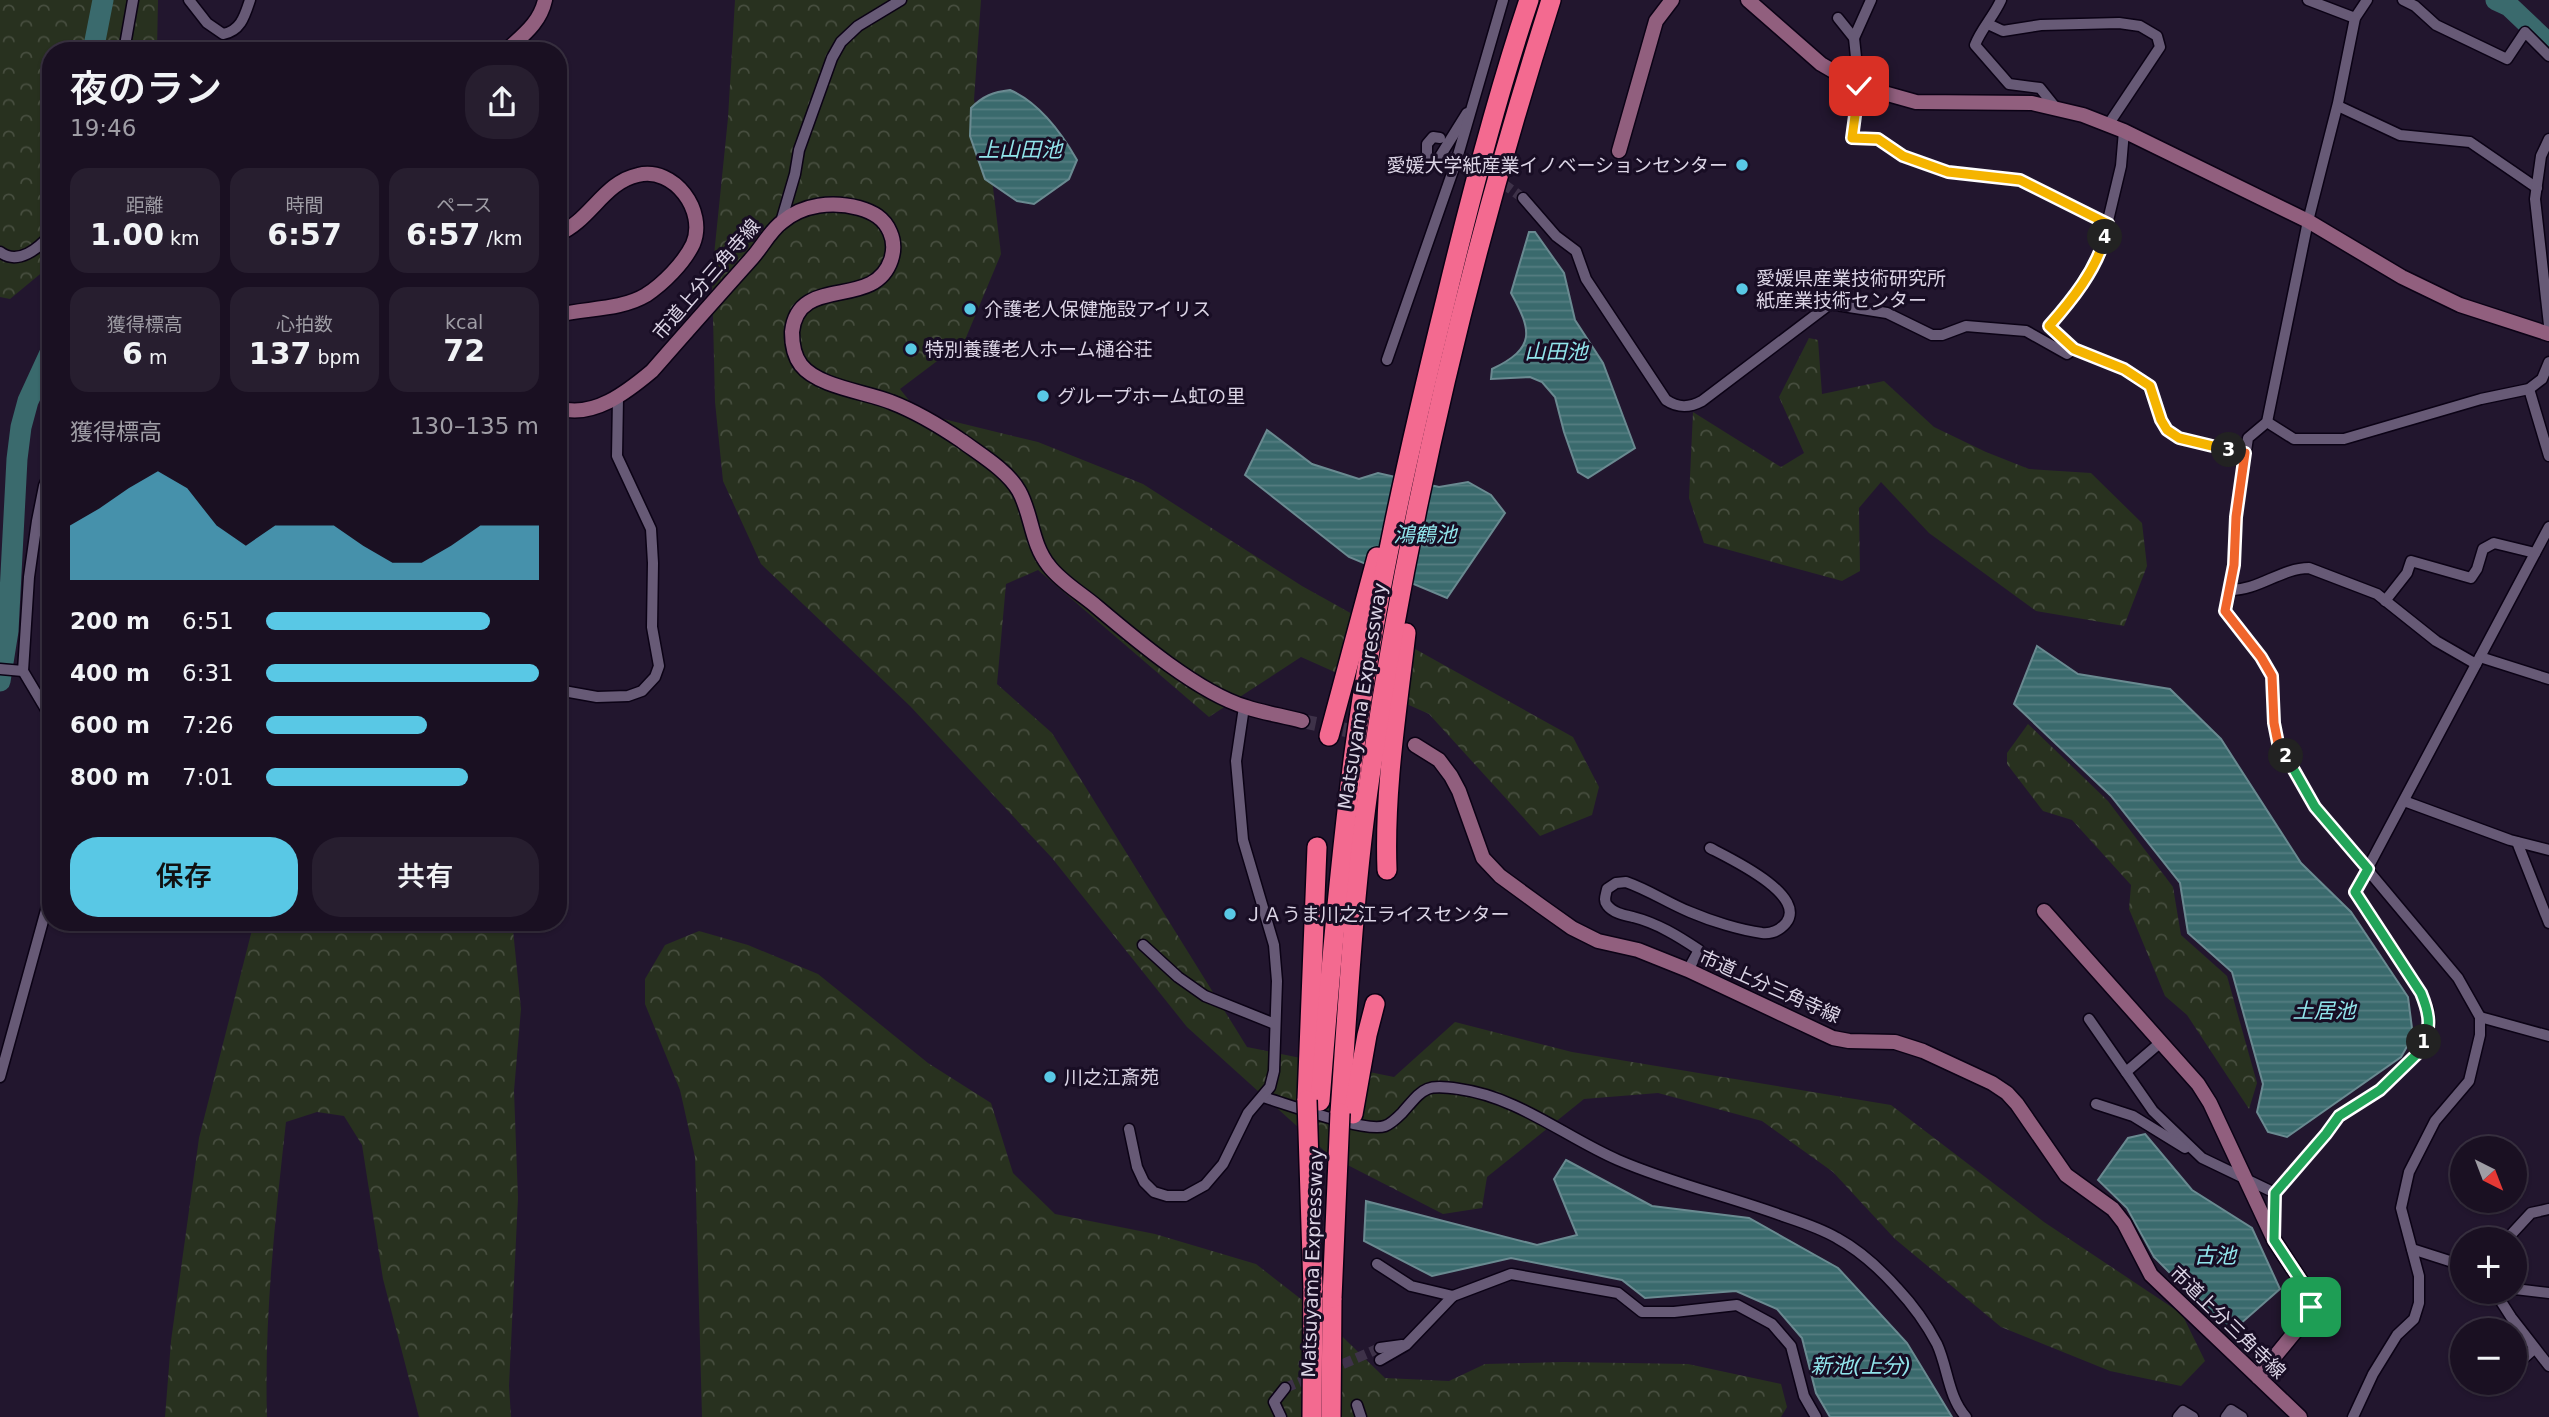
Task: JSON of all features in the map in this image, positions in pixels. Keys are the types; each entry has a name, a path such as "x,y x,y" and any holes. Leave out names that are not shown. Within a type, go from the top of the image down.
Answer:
{"highway":[{"name":"Matsuyama Expressway","path":"1346,1113 1352,944 1406,462 1472,191 1529,0"},
{"path":"1329,736 1390,590 1426,465 1490,200 1551,0"},
{"name":"Matsuyama Expressway","path":"1312,1417 1314,1101 1354,751 1390,590"},
{"path":"1387,870 1390,590"},
{"path":"1314,1101 1317,847"},
{"path":"1331,1409 1346,1113 1375,1004"}],"street":[{"path":"125,42 132,0"},
{"path":"189,0 207,23 223,34 231,32 243,20 250,0"},
{"path":"516,42 533,26 542,12 545,0"},
{"path":"781,222 799,150 832,58 841,42 858,26 901,0"},
{"path":"1387,360 1456,162 1503,0"},
{"path":"1619,151 1656,21 1672,0"},
{"path":"1748,0 1821,64 1859,86 1916,102 2032,103 2108,125 2308,221 2402,276 2460,305 2549,334"},
{"path":"1871,0 1854,38 1859,86 1852,138 1878,139 1903,156 1948,172 2020,180 2108,224"},
{"path":"2001,0 1975,45 2008,84 2040,88 2050,97 2056,108"},
{"path":"2308,0 2355,18"},
{"path":"2353,1417 2373,1374 2397,1335 2414,1319 2419,1303 2419,1276 2401,1208 2409,1172 2435,1121 2469,1081 2480,1035 2480,1017 2458,978 2315,807 2278,743 2274,723 2272,676 2261,657 2225,611 2234,565 2236,517 2248,438 2267,422 2308,221 2338,106 2355,18 2367,0"},
{"path":"2403,0 2415,6 2436,25 2507,59 2525,32 2549,56"},
{"path":"1839,18 1854,38"},
{"path":"1988,24 2003,32 2041,25 2119,23 2140,26 2157,36 2160,47 2108,125"},
{"path":"1440,138 1433,137 1427,144 1426,153 1434,161 1439,158 1476,99"},
{"path":"2338,106 2400,135 2470,142 2537,188"},
{"path":"2124,131 2121,166 2100,254 2070,302 2049,326 2074,349 2124,369 2150,386 2161,420 2167,430 2179,438 2245,453"},
{"path":"2549,139 2541,156 2535,199 2549,325"},
{"name":"市道上分三角寺線","path":"567,229 579,223 616,185 639,174 652,173 675,184 691,205 696,231 693,244 685,258 649,293 625,303 567,313"},
{"path":"1523,198 1556,236 1576,251 1586,279 1666,400 1674,405 1693,405 1702,401 1830,304 1887,313 1932,335 1941,335 1966,326 2026,331 2067,354 2074,349"},
{"name":"市道上分三角寺線","path":"567,411 571,412 618,398 652,371 761,249 781,222 802,210 819,205 835,204 872,212 891,233 893,243 890,263 880,280 859,290 830,293 802,308 796,317 792,343 801,365 813,375 830,383 891,401 932,421 962,441 1007,476 1019,491 1037,545 1049,566 1111,619 1196,683 1244,707 1302,721"},
{"path":"0,252 5,257 19,258 42,245"},
{"path":"2267,422 2294,439 2344,439 2481,399 2529,389 2542,379 2549,362"},
{"path":"2529,389 2549,456"},
{"path":"567,692 597,697 628,696 642,691 655,677 659,666 652,627 651,529 617,456 618,398"},
{"path":"42,496 29,578 23,671 42,703"},
{"path":"2274,1240 2275,1193 2339,1116 2380,1090 2418,1053 2426,1037 2430,1023 2428,1009 2421,993 2355,892 2549,527"},
{"path":"2385,601 2407,573 2412,561 2471,578 2477,569 2483,549 2494,543 2535,553"},
{"path":"2229,590 2242,591 2298,568 2309,568 2377,594 2436,641 2478,660 2549,679"},
{"path":"0,669 23,671"},
{"path":"1129,1129 1137,1167 1144,1182 1154,1192 1167,1196 1185,1196 1205,1185 1223,1164 1248,1113 1270,1087 1274,1070 1277,981 1274,945 1243,840 1236,761 1244,707"},
{"name":"市道上分三角寺線","path":"1415,745 1439,760 1451,776 1459,790 1483,858 1500,876 1572,928 1598,941 1638,950 1688,970 1833,1038 1895,1042 1923,1051 1992,1083 2007,1093 2066,1175 2113,1209 2151,1275 2300,1417"},
{"path":"2404,800 2517,842 2549,850"},
{"path":"2517,842 2549,923"},
{"path":"1688,970 1699,950 1656,925 1616,912 1608,907 1605,899 1607,889 1616,883 1626,882 1691,913 1765,933 1779,930 1789,919 1791,907 1783,894 1710,848"},
{"path":"2044,911 2198,1084 2210,1103 2274,1240 2311,1296 2308,1316 2258,1377"},
{"path":"0,1077 42,925"},
{"path":"1143,945 1178,977 1205,996 1275,1024"},
{"path":"2480,1017 2549,1036"},
{"path":"2089,1019 2153,1111 2202,1158"},
{"path":"2126,1072 2161,1042"},
{"path":"1263,1097 1364,1127 1385,1126 1398,1118 1420,1091 1437,1086 1464,1089 1499,1100 1655,1176 1819,1228 1871,1262 1898,1289 1937,1345 1958,1408 1966,1417"},
{"path":"2096,1104 2133,1116 2202,1158 2275,1193"},
{"path":"2518,1227 2531,1213 2549,1209"},
{"path":"2412,1249 2450,1261"},
{"path":"1377,1264 1411,1286 1453,1296"},
{"path":"1380,1360 1406,1345 1453,1296 1511,1274 1618,1293 1642,1311 1674,1312 1737,1305 1772,1324 1791,1346 1804,1396 1816,1417"},
{"path":"2527,1290 2549,1293"},
{"path":"2503,1304 2549,1366"},
{"path":"1380,1348 1406,1345"},
{"path":"2527,1355 2534,1349"},
{"path":"1281,1417 1274,1402 1284,1388"},
{"path":"1357,1405 1361,1417"},
{"path":"2226,1417 2231,1410 2242,1417"},
{"path":"2178,1417 2183,1411 2193,1417"}],"green space":[{"path":"0,0 158,0 157,42 42,42 42,272 10,299 0,297"},
{"path":"735,0 981,0 974,100 989,154 1001,254 965,340 900,389 919,413 1038,442 1143,484 1302,586 1573,737 1599,787 1592,815 1540,836 1429,714 1301,657 1209,717 1038,570 1006,584 997,684 1052,733 1247,1047 1394,1077 1455,1022 1572,1052 1891,1105 2044,1222 2182,1314 2205,1361 2181,1386 2110,1371 2001,1327 1895,1239 1833,1172 1762,1121 1658,1093 1584,1099 1487,1177 1482,1208 1443,1214 1330,1156 1187,1027 1052,858 910,706 761,564 723,481 715,402 712,275 728,118"},
{"path":"1809,338 1818,340 1822,394 1884,381 1934,427 1986,452 2029,469 2091,473 2142,523 2147,566 2124,626 2036,611 1929,533 1881,482 1859,508 1860,571 1842,581 1704,543 1689,498 1693,412 1781,467 1804,453 1779,397"},
{"path":"2028,724 2108,801 2173,887 2181,935 2227,976 2257,1083 2249,1109 2187,1015 2165,996 2129,909 2131,885 2072,820 2043,811 2007,764 2007,753"},
{"path":"252,931 513,931 521,1009 514,1091 518,1198 509,1386 511,1417 419,1417 383,1279 362,1145 344,1116 317,1112 286,1122 269,1306 267,1417 165,1417 171,1341 199,1138"},
{"path":"699,931 748,945 818,974 928,1063 991,1103 1013,1173 1055,1214 1155,1234 1256,1264 1315,1310 1385,1378 1449,1381 1485,1364 1688,1364 1781,1384 1787,1407 1781,1417 702,1417 695,1157 680,1090 645,1004 645,979 665,945"}],"water":[{"name":"上山田池","path":"1010,90 1031,102 1049,119 1077,160 1069,179 1034,204 1017,201 985,179 970,136 971,108 989,95"},
{"name":"山田池","path":"1529,232 1535,232 1564,273 1575,320 1603,363 1635,448 1588,478 1578,472 1555,397 1542,382 1530,377 1491,379 1492,369 1516,354 1526,337 1523,318 1511,293"},
{"name":"鴻鶴池","path":"1267,430 1312,464 1359,479 1378,473 1439,487 1468,482 1491,495 1505,513 1447,598 1349,557 1245,475"},
{"name":"土居池","path":"2037,646 2078,674 2170,689 2221,739 2301,863 2351,912 2408,997 2413,1036 2401,1057 2287,1137 2268,1132 2257,1112 2263,1084 2232,972 2188,933 2180,883 2111,796 2014,704"},
{"name":"古池","path":"2145,1134 2192,1190 2252,1228 2280,1289 2230,1333 2154,1257 2127,1208 2098,1180 2128,1138"},
{"name":"新池(上分)","path":"1566,1160 1652,1206 1749,1218 1838,1268 1907,1343 1952,1417 1830,1417 1816,1393 1802,1338 1777,1309 1736,1291 1645,1298 1622,1280 1511,1258 1432,1276 1364,1241 1366,1201 1537,1245 1577,1235 1554,1179"}],"waterway":[{"path":"95,42 103,0"},
{"path":"2496,0 2509,6 2549,44"},
{"path":"0,681 8,631 21,427 28,401 42,371"}],"tunnel":[{"path":"1442,140 1523,198"},
{"path":"1302,721 1366,734"},
{"path":"1329,1370 1380,1348"},
{"path":"1285,1388 1314,1376"}],"place":[{"name":"愛媛大学紙産業イノベーションセンター","path":"1742,165"},
{"name":"愛媛県産業技術研究所 紙産業技術センター","path":"1742,289"},
{"name":"介護老人保健施設アイリス","path":"970,309"},
{"name":"特別養護老人ホーム樋谷荘","path":"911,349"},
{"name":"グループホーム虹の里","path":"1043,396"},
{"name":"ＪＡうま川之江ライスセンター","path":"1230,914"},
{"name":"川之江斎苑","path":"1050,1077"}],"route":[{"path":"1859,86 1852,138 1878,139 1903,156 1948,172 2020,180 2108,224 2100,254 2070,302 2049,326 2074,349 2124,369 2150,386 2161,420 2167,430 2179,438 2245,453 2236,517 2234,565 2225,611 2261,657 2272,676 2274,723 2278,743 2315,807 2368,869 2355,892 2421,993 2428,1009 2430,1023 2418,1053 2380,1090 2339,1116 2275,1193 2274,1240 2307,1288 2311,1296 2311,1307"}]}
